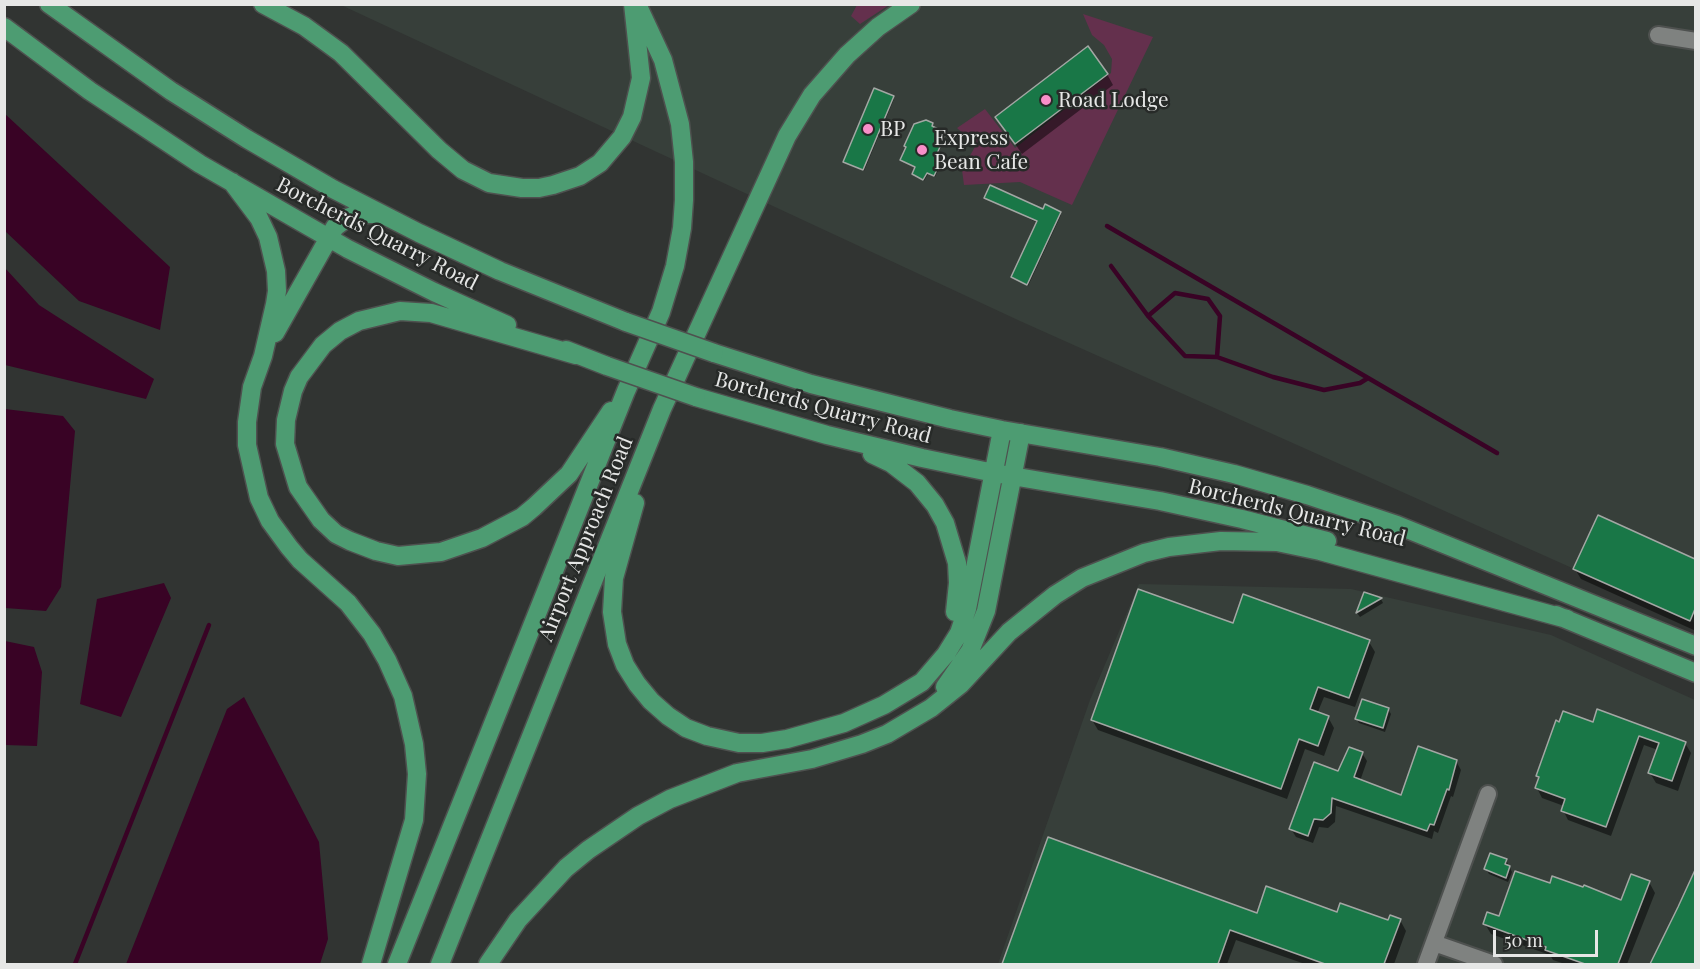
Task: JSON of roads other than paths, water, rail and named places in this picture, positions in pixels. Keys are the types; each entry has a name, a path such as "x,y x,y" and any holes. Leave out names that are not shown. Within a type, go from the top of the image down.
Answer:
{"main road":[{"name":"Borcherds Quarry Road","path":"49,4 127,61 208,115 289,164 387,217 508,275 626,322 777,374 862,398 1002,430 1169,459 1307,495 1397,525 1695,646"},
{"path":"263,4 304,26 341,53 439,150 463,170 489,183 522,188 539,188 580,176 600,163 622,137 632,117 641,78 633,4"},
{"name":"Airport Approach Road","path":"397,964 626,391 661,312 675,266 682,228 684,200 684,162 680,124 669,78 652,33 637,4"},
{"name":"Airport Approach Road","path":"440,964 662,409 787,136 812,96 847,55 878,27 911,4"},
{"name":"Borcherds Quarry Road","path":"4,27 139,124 328,238 434,292 576,355 696,397 913,456 994,473 1160,501 1304,534 1456,579 1567,620 1695,673"},
{"path":"232,182 259,218 268,237 276,271 275,304 263,356 252,387 247,428 250,459 260,498 270,521 289,547 300,560 348,603 372,634 403,696 414,744 417,774 414,820 371,964"},
{"path":"263,356 328,238 339,224 352,216 367,213 387,217"},
{"path":"576,355 431,313 400,311 359,321 340,331 323,345 299,377 293,391 286,420 285,444 298,487 316,514 332,530 364,547 407,556 436,553 463,546 522,516 554,490 577,463 601,424 626,391"},
{"path":"662,409 616,567 612,589 612,612 617,644 625,665 637,684 659,709 696,732 729,741 762,743 830,728 871,712 910,691 922,682 943,659 959,633 967,609 1002,430"},
{"path":"808,429 882,458 908,475 923,489 935,506 949,533 955,552 958,583 956,603 952,623 942,644 930,663 909,686 871,712"},
{"path":"916,716 954,676 980,632 988,604 1022,433"},
{"path":"488,964 512,928 549,885 588,850 638,816 670,799 737,773 812,759 870,742 887,734 931,708 961,684 1015,627 1048,600 1076,581 1130,558 1193,543 1246,540 1276,542 1306,548 1567,620"}],"street":[{"path":"1695,32 1658,34 1695,41"},
{"path":"1426,964 1488,794"},
{"path":"1434,943 1494,964"}],"waterway":[{"path":"1107,226 1497,453"},
{"path":"1111,266 1148,316 1185,356 1217,357"},
{"path":"1148,316 1175,293 1208,299 1220,316 1217,357 1273,377 1324,390 1360,383 1368,378"},
{"path":"75,964 209,625"}],"place":[{"name":"Road Lodge","path":"1046,100"},
{"name":"BP","path":"868,129"},
{"name":"Express Bean Cafe","path":"922,150"}]}
